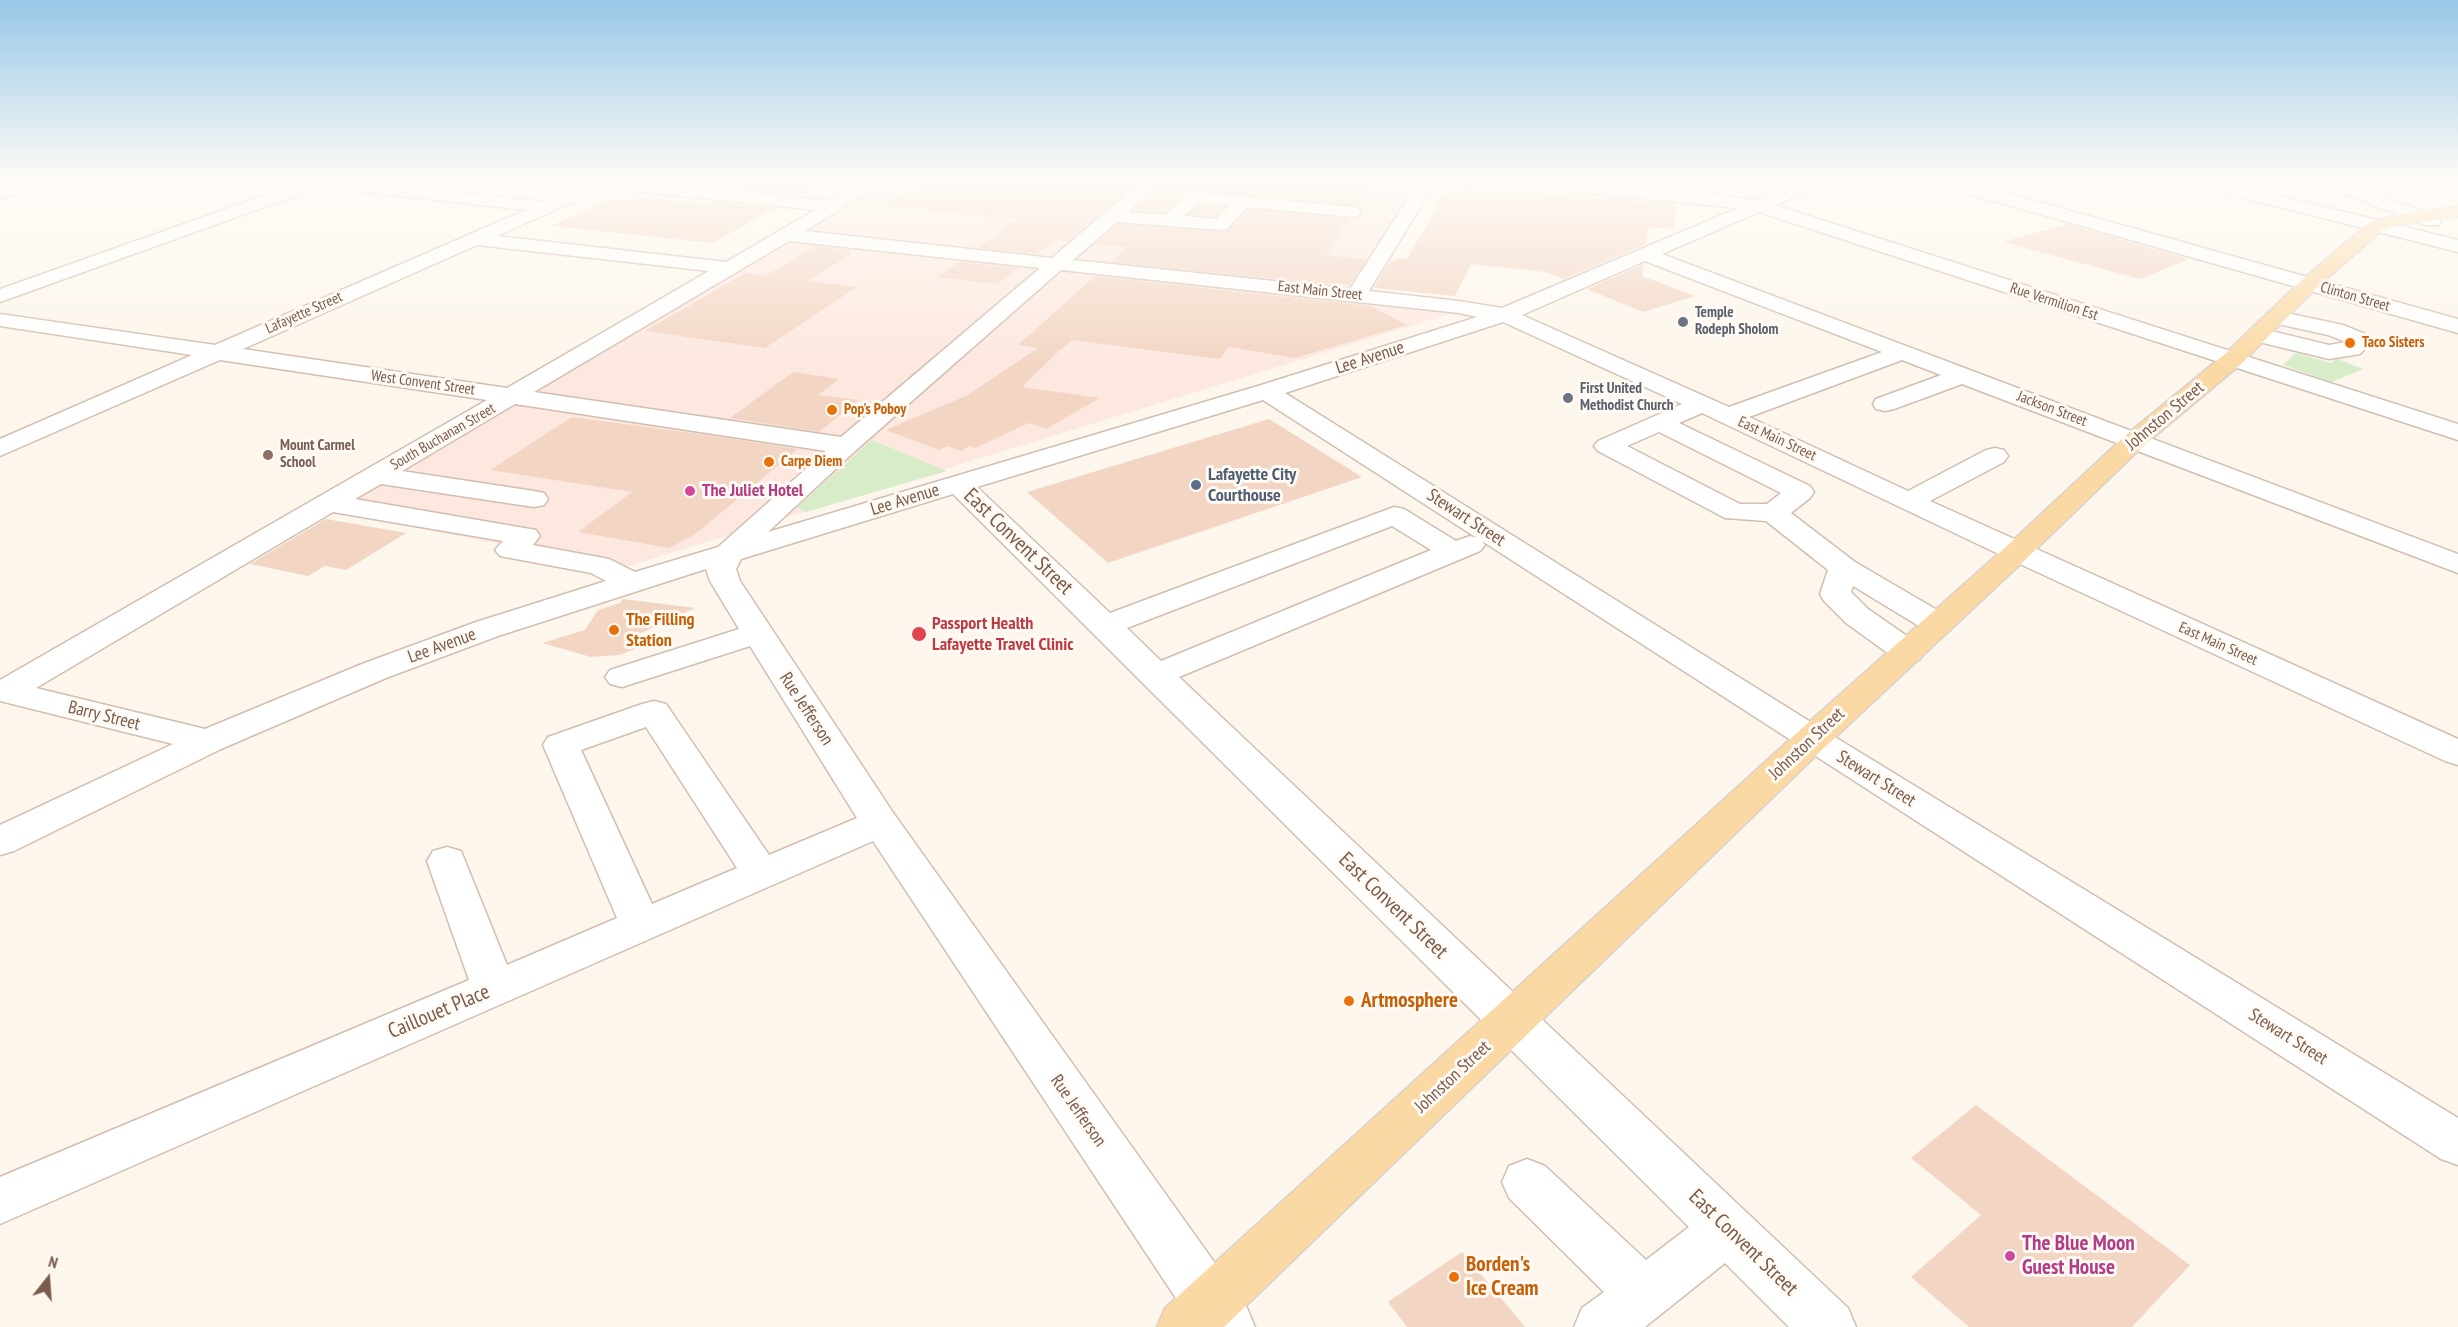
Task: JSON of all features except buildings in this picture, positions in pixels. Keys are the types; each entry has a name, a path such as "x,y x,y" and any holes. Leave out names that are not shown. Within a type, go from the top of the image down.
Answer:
{"main road":[{"name":"Johnston Street","path":"1207,1319 1512,1021 1812,739 2017,552 2134,441 2233,360 2309,284 2358,242"}],"street":[{"path":"0,296 146,242"},
{"name":"Lafayette Street","path":"0,448 467,242"},
{"path":"500,242 730,268"},
{"name":"South Buchanan Street","path":"3,691 330,503 775,242"},
{"name":"East Main Street","path":"892,242 923,244 1058,264 1459,307 1504,315 2458,753"},
{"path":"729,552 846,446 1084,242"},
{"path":"1356,295 1390,242"},
{"name":"Lee Avenue","path":"0,841 208,741 374,671 487,629 631,582 1266,391 1504,315 1676,242"},
{"name":"Rue Vermilion Est","path":"1870,242 2458,432"},
{"name":"Clinton Street","path":"2160,242 2458,326"},
{"path":"2441,242 2458,246"},
{"name":"Jackson Street","path":"1646,255 2458,564"},
{"path":"2259,335 2329,352 2352,349 2360,343 2357,339 2335,330 2277,317"},
{"name":"West Convent Street","path":"0,320 846,446"},
{"path":"1728,416 1904,352"},
{"path":"1885,404 1964,375"},
{"name":"Stewart Street","path":"1266,391 1812,739 2458,1144"},
{"path":"1702,404 1607,446 1735,512 1773,513 1844,568 1938,624"},
{"path":"1659,423 1800,492 1773,513"},
{"path":"1909,501 1995,456"},
{"path":"377,475 534,499"},
{"name":"East Convent Street","path":"958,484 1828,1327"},
{"path":"330,503 526,536 510,550 599,565 631,582"},
{"path":"1104,626 1394,515 1454,552"},
{"path":"1155,675 1494,536"},
{"name":"Rue Jefferson","path":"729,552 722,569 725,580 758,633 880,823 1207,1319"},
{"path":"1844,568 1835,594 1857,616 1908,652"},
{"path":"622,676 758,633"},
{"name":"Barry Street","path":"3,691 208,741"},
{"path":"641,926 561,745 654,712 761,874"},
{"name":"Caillouet Place","path":"0,1202 880,823"},
{"path":"447,861 494,988"},
{"path":"1527,1182 1608,1262 1645,1311"},
{"path":"1602,1327 1645,1311 1728,1228"}],"shaded area":[{"path":"787,242 1387,242 1349,302 1450,314 622,568 330,511"}],"green space":[{"path":"2296,353 2331,363 2335,358 2363,369 2332,382 2283,365"},
{"path":"872,440 947,471 806,512 797,507"}],"place":[{"name":"Temple Rodeph Sholom","path":"1683,322"},
{"name":"Taco Sisters","path":"2350,343"},
{"name":"First United Methodist Church","path":"1568,398"},
{"name":"Pop's Poboy","path":"832,410"},
{"name":"Mount Carmel School","path":"268,455"},
{"name":"Carpe Diem","path":"769,462"},
{"name":"Lafayette City Courthouse","path":"1196,485"},
{"name":"The Juliet Hotel","path":"690,491"},
{"name":"The Filling Station","path":"614,630"},
{"name":"Passport Health Lafayette Travel Clinic","path":"919,634"},
{"name":"Artmosphere","path":"1349,1001"},
{"name":"The Blue Moon Guest House","path":"2010,1256"},
{"name":"Borden's Ice Cream","path":"1454,1277"}]}
